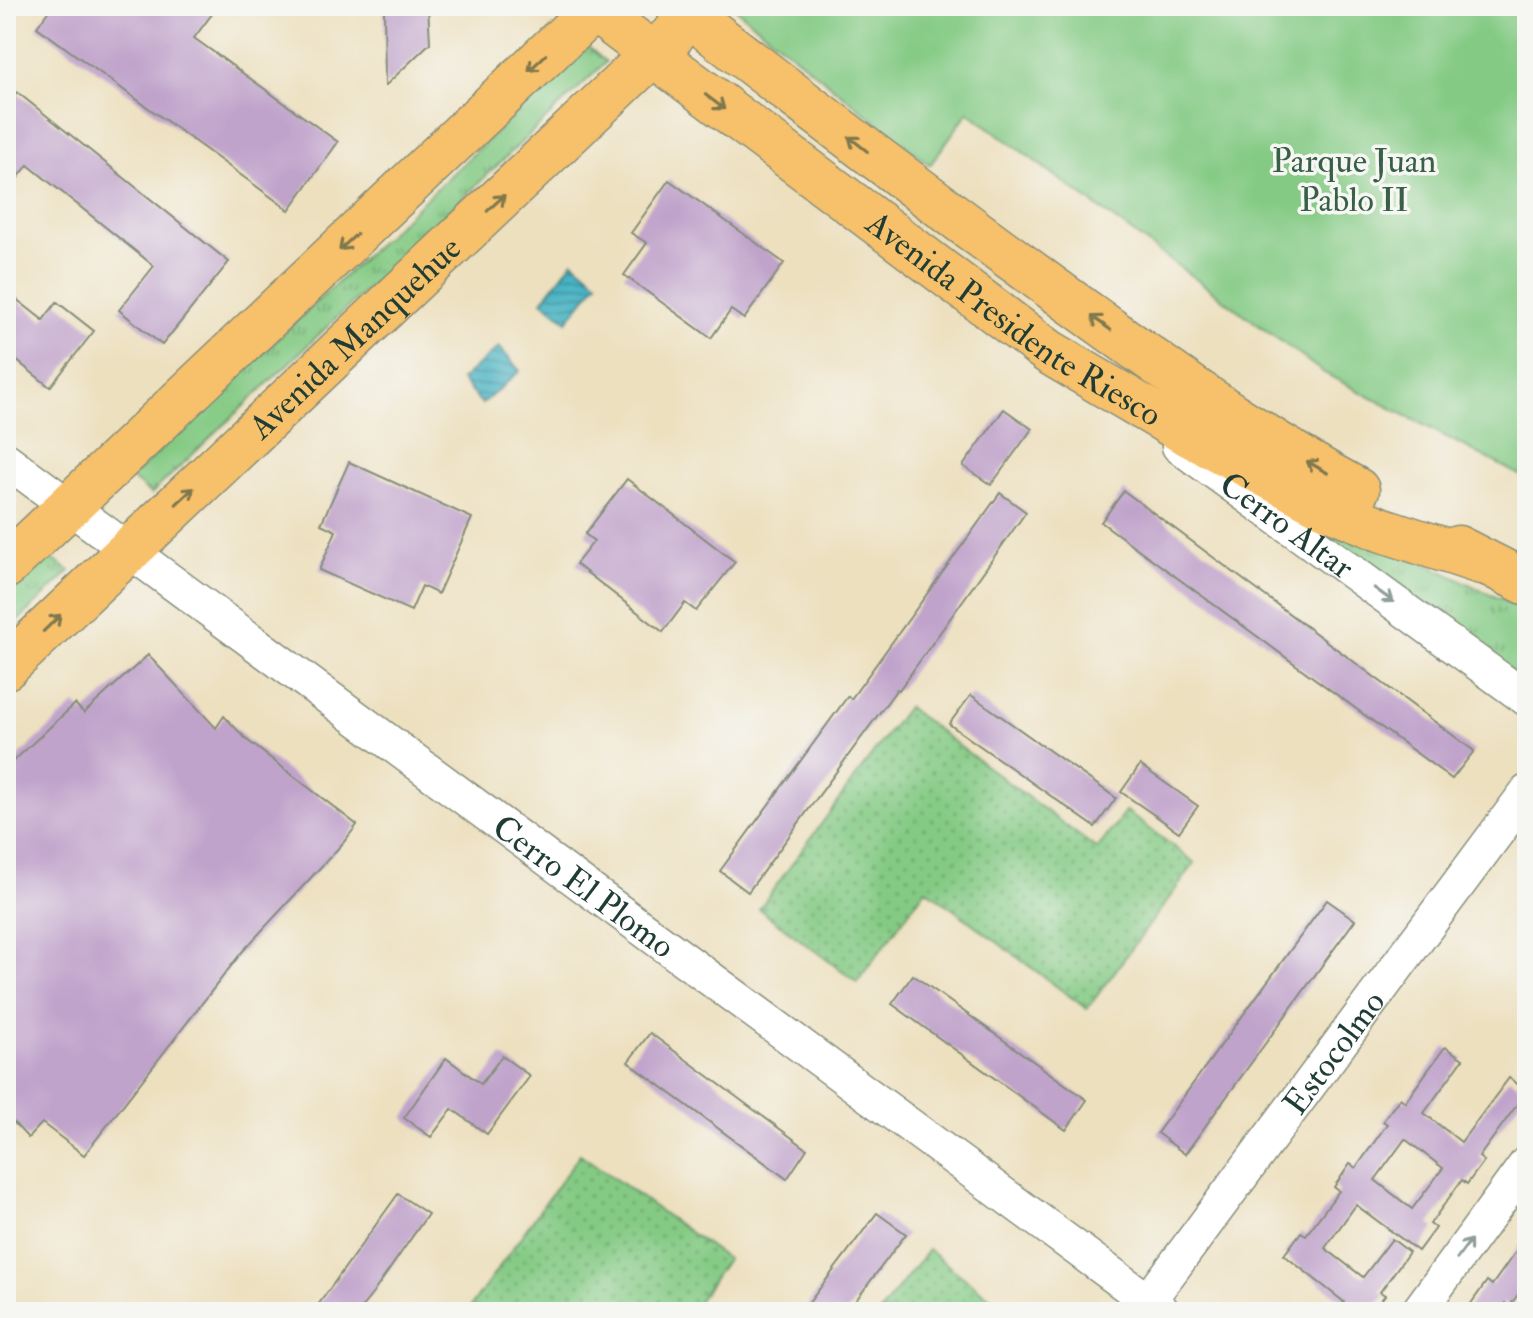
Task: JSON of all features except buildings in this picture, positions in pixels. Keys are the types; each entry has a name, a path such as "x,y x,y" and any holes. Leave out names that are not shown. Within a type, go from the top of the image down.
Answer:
{"main road":[{"name":"Avenida Presidente Riesco","path":"593,7 653,56 1049,352 1181,430 1325,506 1380,529 1481,562"},
{"path":"6,566 593,7"},
{"name":"Avenida Presidente Riesco","path":"691,9 919,192 1184,383 1292,453 1481,562 1527,583"},
{"name":"Avenida Manquehue","path":"6,667 653,56 691,9"}],"street":[{"name":"Cerro Altar","path":"1049,352 1527,699"},
{"name":"Cerro El Plomo","path":"6,460 1150,1308"},
{"name":"Estocolmo","path":"1150,1308 1527,792"},
{"path":"1418,1312 1527,1163"}],"green space":[{"name":"Parque Juan Pablo II","path":"732,6 1527,6 1527,479 1324,373 968,112 930,165"},
{"path":"587,46 606,62 151,494 131,478"},
{"path":"1316,519 1429,565 1527,612 1527,683 1319,530"},
{"path":"49,557 70,571 6,632 6,598"},
{"path":"907,707 1097,849 1126,811 1195,863 1087,1009 926,889 857,982 759,909"},
{"path":"580,1154 727,1259 691,1312 467,1312"},
{"path":"928,1250 1006,1310 1005,1312 880,1312"}],"water":[{"path":"573,261 598,282 567,321 542,301"},
{"path":"499,347 520,371 482,404 461,380"}]}
